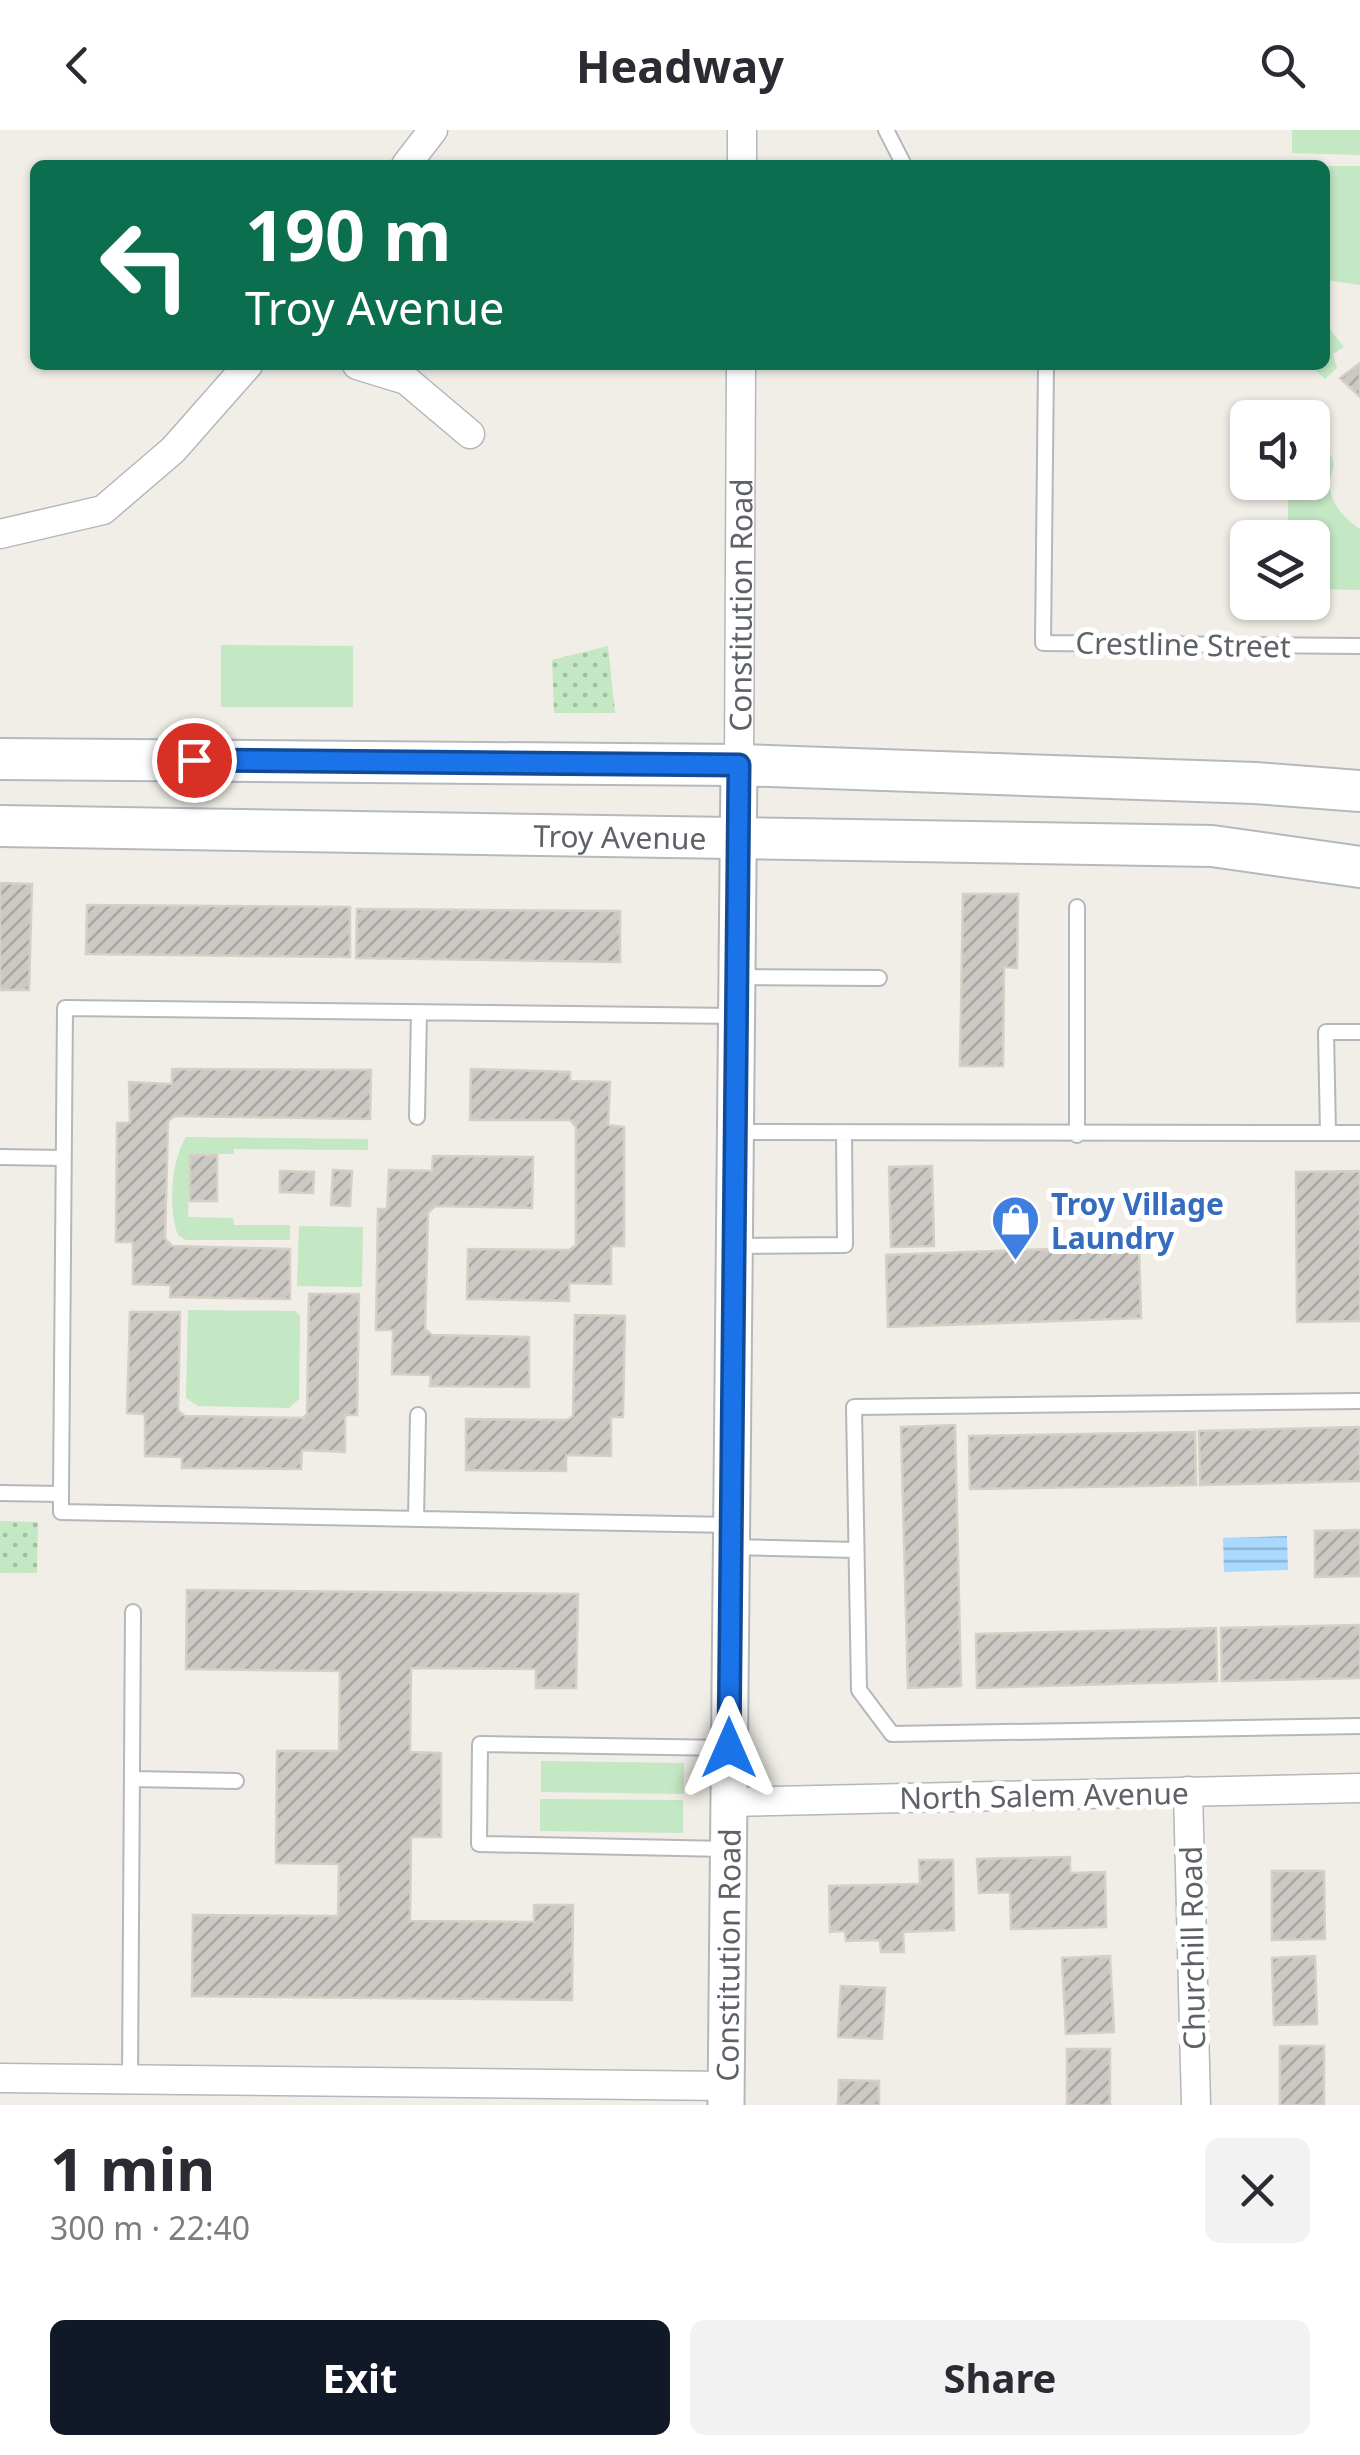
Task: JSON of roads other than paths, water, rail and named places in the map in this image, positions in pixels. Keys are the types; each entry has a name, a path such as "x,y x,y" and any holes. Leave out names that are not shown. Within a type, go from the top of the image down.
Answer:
{"main road":[{"path":"0,759 739,765 1255,783 1360,791"},
{"name":"Troy Avenue","path":"0,826 1212,846 1360,868"}],"street":[{"path":"410,160 433,130"},
{"path":"742,130 742,160"},
{"path":"0,534 102,510 173,450 244,370"},
{"path":"373,370 406,380 470,434"},
{"name":"Constitution Road","path":"726,2096 741,370"},
{"name":"North Salem Avenue","path":"728,1802 1360,1788"},
{"name":"Churchill Road","path":"1188,1791 1196,2105"},
{"path":"0,2078 726,2096"}],"lane":[{"path":"886,130 901,160"},
{"name":"Crestline Street","path":"1046,370 1043,642 1360,646"},
{"path":"1077,906 1077,1135"},
{"path":"737,977 879,978"},
{"path":"737,1016 64,1008 61,1512 642,1523 856,1550"},
{"path":"417,1117 419,1012"},
{"path":"1328,1133 1326,1032 1360,1032"},
{"path":"736,1132 1360,1133"},
{"path":"736,1246 845,1245 844,1133"},
{"path":"0,1157 63,1158"},
{"path":"1360,1401 854,1407 860,1690 892,1734 1360,1726"},
{"path":"416,1519 418,1415"},
{"path":"0,1494 61,1494"},
{"path":"130,2079 133,1612"},
{"path":"727,1849 479,1844 480,1744 729,1748"},
{"path":"133,1779 236,1781"}],"water":[{"path":"1287,1536 1288,1570 1224,1572 1223,1538"}],"place":[{"name":"Troy Village Laundry","path":"1016,1262"}]}
